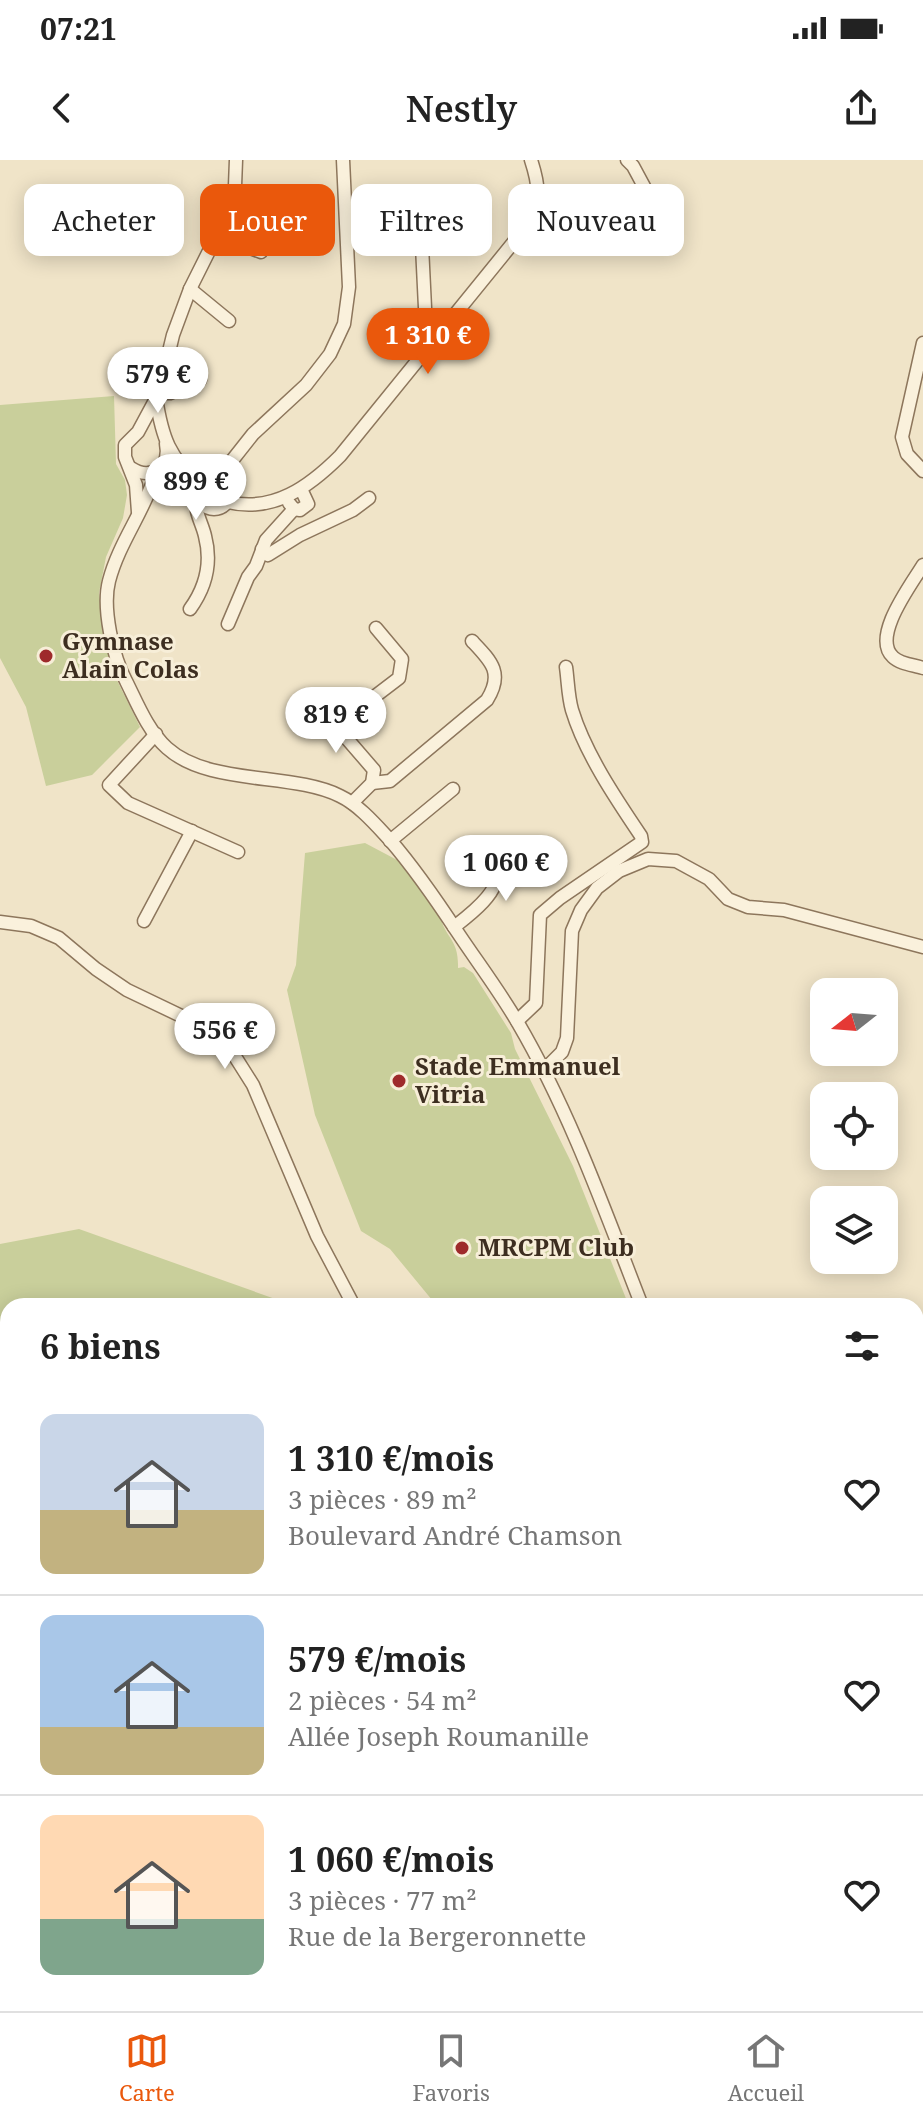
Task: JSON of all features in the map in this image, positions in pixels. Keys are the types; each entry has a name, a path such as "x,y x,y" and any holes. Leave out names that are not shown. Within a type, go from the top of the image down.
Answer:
{"street":[{"path":"235,184 236,160"},
{"path":"219,477 253,434 306,385 330,354 344,324 349,287 343,160"},
{"path":"228,502 230,487 219,477 208,477 200,484 198,494 202,504 215,509 228,502 259,505 301,489 340,456 517,238 537,204 539,190 531,160"},
{"path":"627,160 643,184"},
{"path":"138,515 136,485 125,457 125,445 138,432 158,396 173,335 206,256"},
{"path":"422,256 427,349"},
{"path":"190,289 229,321"},
{"path":"923,343 902,437 907,454 923,471"},
{"path":"158,396 200,380"},
{"path":"158,396 167,451 108,583 107,608 116,659 145,717 165,746 177,756 198,765 338,795 352,803 390,841 426,886 517,1021 574,1139 639,1298"},
{"path":"138,432 152,432 164,442 186,472 200,484"},
{"path":"131,468 144,474 160,467 186,472"},
{"path":"286,497 294,509 300,510 308,504 301,489"},
{"path":"262,549 268,555 300,535 353,510 369,498"},
{"path":"190,609 203,592 208,567 205,536 197,511 202,504"},
{"path":"228,624 266,540 294,509"},
{"path":"923,565 890,622 885,640 887,651 896,660 923,668"},
{"path":"336,726 399,678 402,659 376,628"},
{"path":"372,783 390,781 487,700 493,690 495,671 472,641"},
{"path":"517,1021 530,1012 536,1003 540,915 642,842 581,737 571,707 566,667"},
{"path":"298,718 336,726 374,770 372,783 352,803"},
{"path":"156,734 109,785 128,803 238,852"},
{"path":"390,841 453,789"},
{"path":"144,921 192,831"},
{"path":"543,1071 562,1052 567,1038 572,931 581,910 597,888 619,871 648,859 676,861 709,879 728,899 748,907 784,910 923,947"},
{"path":"454,927 493,890 497,882 488,863"},
{"path":"0,922 31,926 47,932 127,990 198,1024 229,1047 253,1085 311,1223 350,1298"}],"green space":[{"path":"114,396 116,464 125,480 127,495 123,518 106,557 99,593 110,666 140,727 92,775 46,786 26,707 0,658 0,405"},
{"path":"365,843 399,861 440,915 454,944 458,968 464,967 473,973 511,1033 515,1049 573,1166 626,1298 430,1298 390,1249 361,1231 315,1115 287,990 296,965 305,853"},
{"path":"79,1229 273,1298 0,1298 0,1244"}],"place":[{"name":"Gymnase Alain Colas","path":"46,656"},
{"name":"Stade Emmanuel Vitria","path":"399,1081"},
{"name":"MRCPM Club","path":"462,1248"}]}
